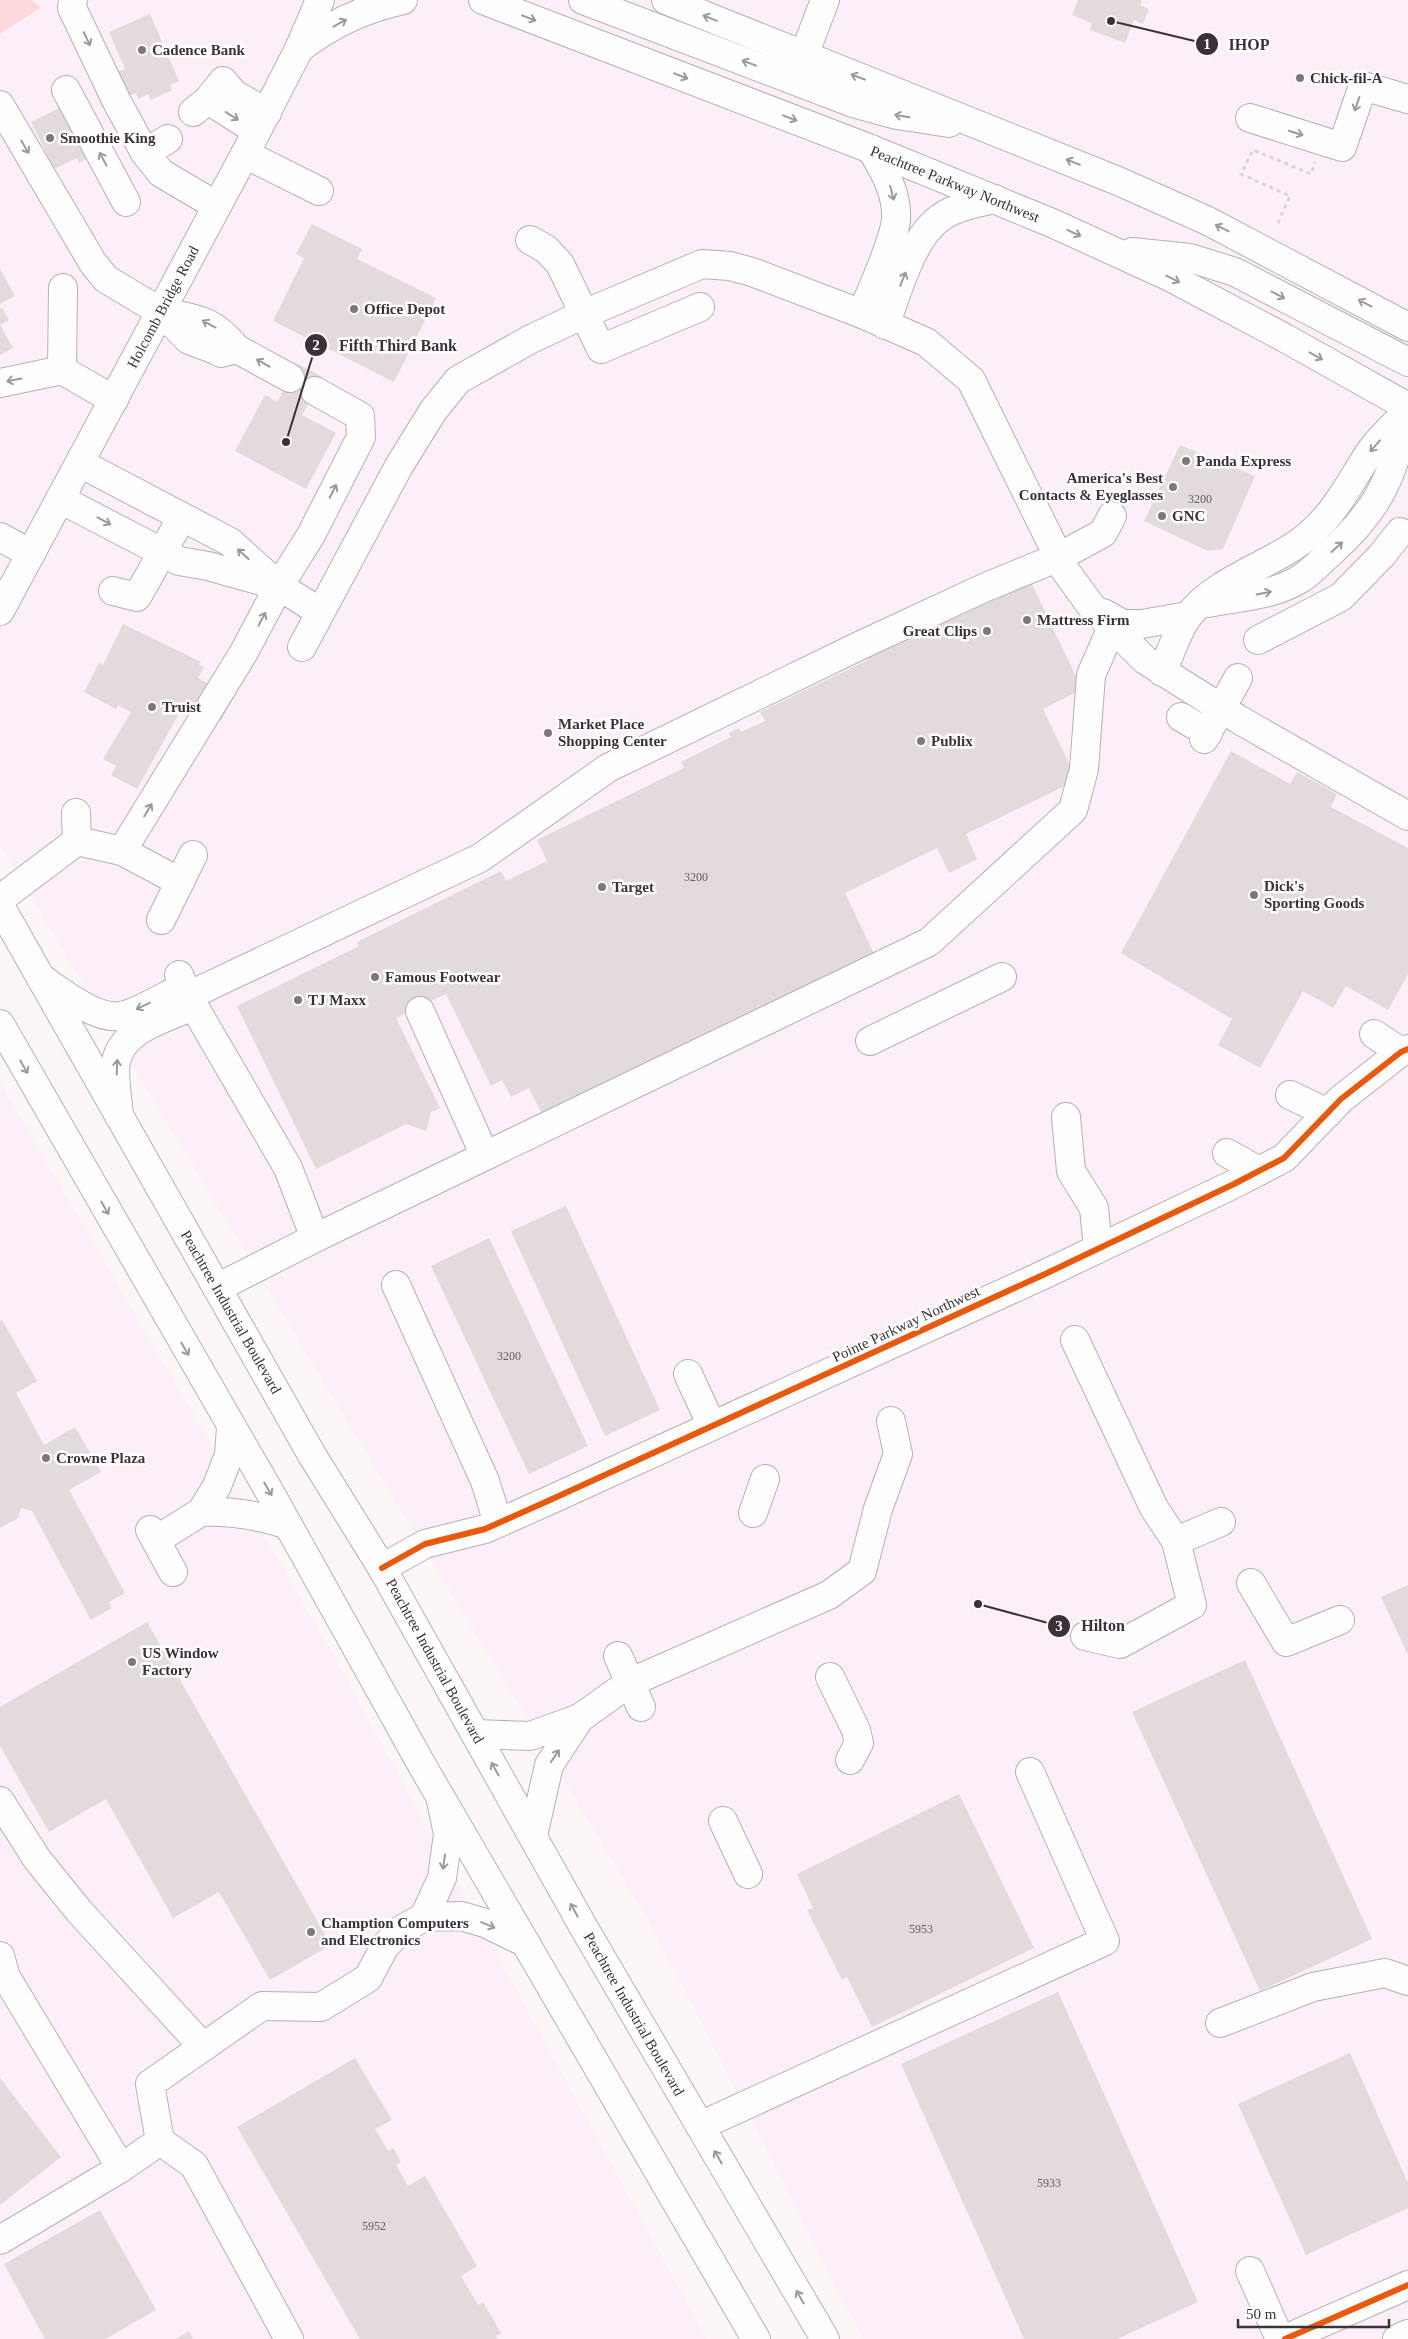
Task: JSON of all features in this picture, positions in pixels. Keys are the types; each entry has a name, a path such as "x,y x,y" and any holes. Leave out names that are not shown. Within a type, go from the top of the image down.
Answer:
{"main road":[{"path":"73,0 72,8 145,153 161,173 218,206"},
{"name":"Holcomb Bridge Road","path":"0,611 218,206 299,49 320,0"},
{"path":"299,49 348,19 380,6 403,0"},
{"name":"Peachtree Parkway Northwest","path":"483,0 871,149 995,199 1113,251 1222,304 1408,409"},
{"path":"583,0 854,103 897,115 985,126"},
{"path":"666,0 985,126 1118,181 1208,221 1408,327"},
{"path":"804,56 825,0"},
{"path":"1250,118 1332,144 1363,86 1408,99"},
{"path":"66,90 126,202"},
{"path":"208,98 256,133 319,191"},
{"path":"0,105 98,254 106,279 161,312 200,320 222,331 228,355 290,378"},
{"path":"145,153 168,139"},
{"path":"871,149 883,168 893,194 896,220 874,320"},
{"path":"874,320 916,247 935,222 954,210 995,199"},
{"path":"530,240 546,249 560,264 601,350 700,307"},
{"path":"1113,251 1190,258 1235,272 1373,346 1408,362"},
{"path":"302,646 399,466 433,411 458,380 531,339 584,314 702,264 730,266 752,272 926,342 971,380 1065,570 1091,606 1145,660 1222,709 1408,816"},
{"path":"54,378 63,288"},
{"path":"0,383 54,378 114,400"},
{"path":"122,851 244,652 280,586 311,535 361,437 360,416 315,391"},
{"path":"1162,672 1193,610 1235,579 1308,536 1332,511 1348,490 1371,451 1408,409"},
{"path":"1091,606 1123,624 1142,624 1270,592 1300,579 1353,532 1372,508 1397,459 1408,414"},
{"path":"80,463 230,542 280,586 320,612"},
{"path":"60,499 179,561 208,566 280,586"},
{"path":"41,978 69,998 100,1014 121,1016 174,992 184,985 480,858 608,768 854,648 986,587 1059,557 1103,534 1112,516"},
{"path":"113,591 137,596 182,517"},
{"path":"1258,640 1341,597 1400,532"},
{"path":"0,538 31,554"},
{"path":"217,1288 315,1238 929,942 1073,810 1084,770 1091,675 1112,627"},
{"path":"1181,717 1206,736 1238,678"},
{"path":"76,813 77,841"},
{"path":"0,899 77,841 122,851 180,882"},
{"path":"161,920 193,854"},
{"name":"Peachtree Industrial Boulevard","path":"0,906 312,1455 382,1568 533,1836 824,2339"},
{"path":"870,1041 1002,977"},
{"path":"119,1116 116,1062 126,1041 144,1027 181,1011 184,985"},
{"path":"184,985 288,1168 315,1238"},
{"path":"420,1011 485,1156"},
{"path":"0,1024 288,1525 441,1797 756,2339"},
{"path":"1374,1034 1404,1050"},
{"name":"Pointe Parkway Northwest","path":"382,1568 426,1544 485,1529 1098,1249 1259,1171 1284,1158 1341,1099 1404,1050"},
{"path":"1290,1095 1328,1113"},
{"path":"1066,1117 1071,1171 1094,1208 1098,1249"},
{"path":"1227,1153 1259,1171"},
{"path":"396,1286 485,1481 498,1523"},
{"path":"1075,1340 1154,1508 1176,1541 1192,1605 1120,1644 1085,1636"},
{"path":"688,1374 712,1426"},
{"path":"476,1734 530,1736 635,1695 829,1595 862,1572 878,1509 898,1454 891,1421"},
{"path":"201,1512 216,1486 229,1455 231,1426"},
{"path":"753,1513 765,1479"},
{"path":"173,1572 153,1535 201,1512 228,1511 266,1517 288,1525"},
{"path":"1176,1541 1221,1522"},
{"path":"1251,1583 1286,1642 1340,1620"},
{"path":"618,1656 635,1695"},
{"path":"830,1678 856,1730 859,1743 850,1760"},
{"path":"533,1836 549,1765 580,1718"},
{"path":"700,2126 1105,1941 1030,1772"},
{"path":"424,1917 442,1878 448,1834 441,1797"},
{"path":"0,1801 37,1860 79,1911 203,2047"},
{"path":"723,1821 748,1874"},
{"path":"289,2339 194,2164 160,2141 150,2084 262,2006 321,2007 368,1978 385,1946 401,1930 424,1917 461,1916 485,1923 526,1943"},
{"path":"0,1956 6,1977 121,2168"},
{"path":"1220,2022 1313,1987 1385,1973 1408,1981"},
{"path":"0,2240 121,2168 160,2141"},
{"path":"1250,2272 1280,2339"},
{"path":"1285,2339 1408,2285"},
{"path":"1397,2339 1408,2334"}],"path":[{"path":"1278,223 1290,196 1241,174 1253,150 1311,174 1332,144"}],"shaded area":[{"path":"0,0 32,0 41,8 0,34"},
{"path":"32,0 1408,0 1408,2339 863,2339 650,1923 0,846 0,34 41,9"},
{"path":"0,1082 329,1647 707,2339 0,2339"}],"building":[{"path":"1078,0 1142,0 1140,5 1149,9 1143,24 1134,20 1125,43 1090,30 1092,23 1072,15"},
{"name":"Cadence Bank","path":"150,14 179,81 170,85 172,90 151,100 148,94 138,99 136,93 102,108 92,83 125,69 109,32"},
{"path":"61,107 93,155 79,163 77,158 54,169 31,122"},
{"name":"Office Depot","path":"312,224 362,249 357,259 436,298 394,382 273,321 304,258 296,254"},
{"path":"0,269 15,296 0,304"},
{"path":"2,308 9,320 0,325 0,309"},
{"path":"0,325 13,348 0,355"},
{"path":"298,364 323,377 302,415 336,433 306,489 235,451 265,395 277,402"},
{"path":"1180,445 1255,476 1223,549 1208,551 1144,521"},
{"path":"1030,580 1082,689 1043,709 1077,780 966,834 977,859 949,873 937,848 845,893 875,956 544,1118 529,1088 511,1097 502,1080 491,1086 446,994 396,1018 440,1108 431,1112 426,1131 406,1124 316,1169 237,1006 359,946 357,942 501,871 506,881 547,861 537,840 684,768 681,762 731,737 729,733 739,728 741,732 765,721 760,712 868,660 871,652 901,637 909,639"},
{"name":"Truist","path":"123,624 201,662 199,665 204,667 198,678 233,698 221,721 186,701 137,789 111,775 116,766 103,759 131,712 118,705 116,709 84,692 99,663 103,665"},
{"name":"Dick's Sporting Goods","path":"1231,751 1290,784 1297,772 1337,794 1331,807 1408,848 1408,974 1388,1010 1346,986 1333,1008 1303,991 1260,1068 1218,1045 1232,1019 1121,953"},
{"path":"566,1206 660,1410 605,1436 511,1231"},
{"path":"489,1238 588,1446 529,1474 431,1266"},
{"name":"Crowne Plaza","path":"2,1320 37,1381 16,1393 44,1445 75,1427 101,1472 69,1490 125,1593 109,1602 112,1608 91,1620 32,1511 21,1508 18,1518 0,1528 0,1321"},
{"path":"1408,1585 1408,1655 1381,1597"},
{"path":"147,1622 331,1945 270,1980 219,1892 173,1918 106,1799 49,1832 0,1746 0,1707"},
{"path":"1245,1660 1372,1939 1260,1991 1132,1712"},
{"path":"959,1794 1034,1948 872,2027 847,1977 842,1980 807,1910 813,1908 797,1874"},
{"path":"1058,1992 1198,2302 1117,2339 1024,2339 901,2064"},
{"path":"1350,2053 1408,2183 1408,2208 1306,2255 1238,2104"},
{"path":"355,2058 392,2120 375,2129 388,2151 393,2148 401,2162 396,2165 408,2186 425,2176 477,2266 461,2276 478,2305 483,2302 501,2333 496,2336 498,2339 360,2339 237,2127"},
{"path":"0,2078 61,2157 0,2205"},
{"path":"100,2210 156,2310 105,2339 45,2339 4,2264"},
{"path":"189,2331 193,2339 176,2339"}],"cycle path":[{"path":"382,1568 425,1544 485,1529 550,1500 1043,1275 1234,1184 1284,1158 1341,1099 1401,1052 1408,1049"},
{"path":"1285,2339 1408,2285"}],"place":[{"name":"IHOP","path":"1111,21"},
{"name":"Cadence Bank","path":"142,50"},
{"name":"Chick-fil-A","path":"1300,78"},
{"name":"Smoothie King","path":"50,138"},
{"name":"Office Depot","path":"354,309"},
{"name":"Fifth Third Bank","path":"286,442"},
{"name":"Panda Express","path":"1186,461"},
{"name":"America's Best Contacts & Eyeglasses","path":"1173,487"},
{"name":"GNC","path":"1162,516"},
{"name":"Mattress Firm","path":"1027,620"},
{"name":"Great Clips","path":"987,631"},
{"name":"Truist","path":"152,707"},
{"name":"Market Place Shopping Center","path":"548,733"},
{"name":"Publix","path":"921,741"},
{"name":"Target","path":"602,887"},
{"name":"Dick's Sporting Goods","path":"1254,895"},
{"name":"Famous Footwear","path":"375,977"},
{"name":"TJ Maxx","path":"298,1000"},
{"name":"Crowne Plaza","path":"46,1458"},
{"name":"Hilton","path":"978,1604"},
{"name":"US Window Factory","path":"132,1662"},
{"name":"Chamption Computers and Electronics","path":"311,1932"}]}
